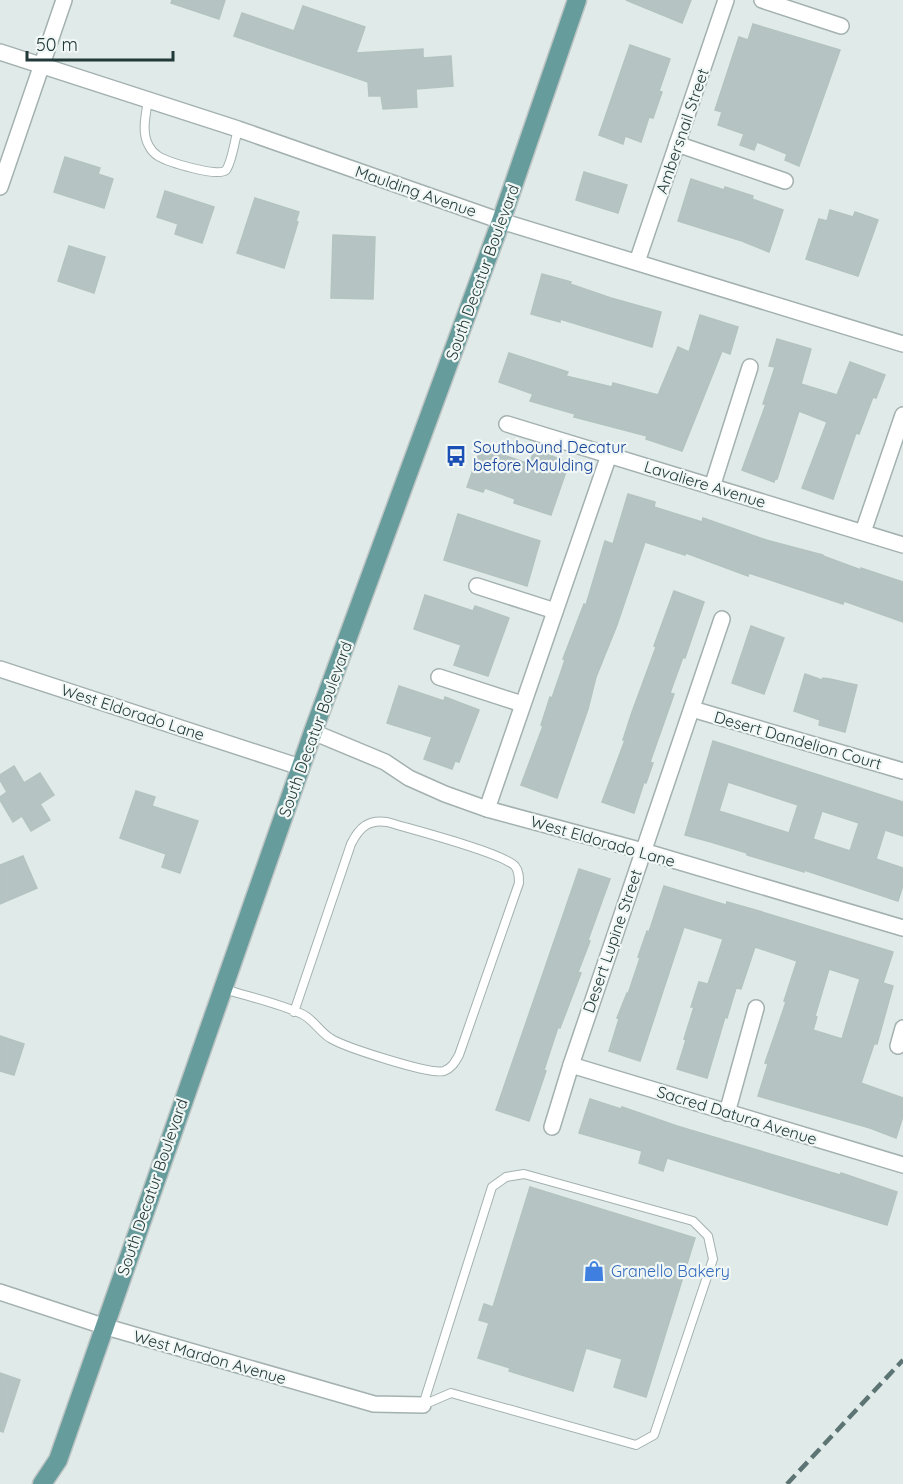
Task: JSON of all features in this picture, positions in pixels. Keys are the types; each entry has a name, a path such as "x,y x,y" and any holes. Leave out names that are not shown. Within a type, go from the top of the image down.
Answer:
{"main road":[{"name":"South Decatur Boulevard","path":"42,1484 58,1460 300,767 501,220 577,0"},
{"name":"South Decatur Boulevard","path":"57,1484 58,1460"}],"street":[{"path":"0,187 64,0"},
{"name":"Ambersnail Street","path":"637,262 726,0"},
{"path":"762,0 841,26"},
{"name":"Maulding Avenue","path":"0,52 238,129 501,220 903,344"},
{"path":"677,144 785,182"},
{"path":"712,487 750,367"},
{"path":"863,532 903,415"},
{"name":"Lavaliere Avenue","path":"507,424 903,545"},
{"path":"487,809 609,455"},
{"path":"477,586 555,612"},
{"name":"Desert Lupine Street","path":"552,1127 722,619"},
{"name":"West Eldorado Lane","path":"0,669 300,767"},
{"path":"439,677 522,704"},
{"name":"Desert Dandelion Court","path":"692,709 903,771"},
{"name":"West Eldorado Lane","path":"313,732 370,755 409,778 445,794 487,809 643,851 903,928"},
{"path":"727,1113 756,1008"},
{"path":"898,1046 903,1028"},
{"name":"Sacred Datura Avenue","path":"571,1065 903,1165"},
{"name":"West Mardon Avenue","path":"0,1292 103,1326 374,1404 423,1405"}],"lane":[{"path":"148,100 146,138 150,148 161,158 200,170 223,172 227,166 238,129"},
{"path":"222,989 294,1012 303,1014 328,1037 341,1044 421,1069 446,1071 454,1065 459,1055 519,883 518,871 514,865 495,855 387,822 376,821 360,828 351,844 294,1012"},
{"path":"524,1174 693,1221 708,1236 713,1259 654,1435 636,1445 451,1393 423,1405 492,1187 506,1177 524,1174"}],"building":[{"path":"172,0 225,0 219,19 171,3"},
{"path":"626,0 691,0 682,23"},
{"path":"303,6 365,27 356,53 423,49 423,58 451,56 453,86 416,89 417,107 383,109 381,96 369,96 368,82 234,36 242,13 294,31"},
{"path":"753,24 840,50 799,166 785,160 787,154 757,142 754,150 740,145 744,134 718,125 722,112 715,110 739,37 748,40"},
{"path":"630,45 670,59 653,118 649,117 641,142 625,136 623,144 599,135"},
{"path":"65,157 100,168 98,174 113,179 104,208 54,192"},
{"path":"584,172 627,185 618,213 576,200"},
{"path":"691,179 724,190 725,187 753,196 752,199 783,210 769,252 678,221"},
{"path":"165,191 214,207 202,243 175,234 178,224 157,217"},
{"path":"255,198 299,212 284,268 237,253"},
{"path":"830,210 853,217 855,212 878,220 858,276 806,259 819,219 827,221"},
{"path":"333,235 375,237 373,299 331,298"},
{"path":"69,246 105,257 94,293 58,281"},
{"path":"542,274 571,282 570,284 611,298 661,312 652,347 560,319 560,322 531,314"},
{"path":"700,315 738,327 730,354 722,351 682,451 646,439 647,436 574,417 575,414 530,401 533,394 499,382 509,353 568,372 566,376 612,387 613,383 658,395 678,347 689,352"},
{"path":"777,339 811,349 801,384 837,395 850,362 885,375 876,398 873,397 859,434 856,433 833,499 802,488 827,422 799,411 777,479 774,482 742,470 766,404 763,404 775,367 769,366"},
{"path":"481,447 529,464 535,449 569,463 551,515 514,503 515,499 485,488 483,492 467,487"},
{"path":"628,494 655,502 654,507 702,522 703,518 903,582 903,622 844,601 843,604 749,573 748,576 686,553 685,555 645,542 617,625 596,677 588,709 557,798 521,785 543,726 541,725 550,697 552,698 565,660 563,659 584,604 586,605 605,541 613,544"},
{"path":"458,514 540,541 527,586 444,560"},
{"path":"674,591 704,602 685,658 683,657 670,693 674,694 650,762 653,763 634,813 602,802"},
{"path":"425,595 473,611 475,606 509,618 488,676 454,665 461,645 414,629"},
{"path":"751,626 784,638 764,694 732,683"},
{"path":"805,674 822,680 823,678 857,685 845,732 819,725 820,720 794,711"},
{"path":"399,686 444,701 445,697 479,710 459,762 455,761 452,769 424,759 432,737 387,723"},
{"path":"713,741 903,802 903,836 885,830 876,859 903,868 903,885 898,901 685,835","holes":["728,782 798,805 789,833 719,811","822,811 859,823 850,851 813,839"]},
{"path":"14,766 24,783 40,773 54,795 40,804 50,820 31,831 22,816 13,822 0,800 0,797 7,792 0,780 0,775"},
{"path":"136,791 155,797 152,806 198,821 180,873 162,867 166,854 120,838"},
{"path":"23,856 37,888 0,904 0,865"},
{"path":"579,869 610,879 578,972 581,973 560,1028 558,1027 529,1121 496,1110"},
{"path":"664,886 726,905 727,902 759,911 893,952 883,983 893,986 877,1044 874,1044 861,1083 903,1098 903,1116 896,1138 870,1128 758,1096 768,1064 765,1063 797,961 755,947 741,989 736,988 727,1018 725,1017 707,1078 677,1069 699,982 708,984 723,939 684,927 640,1061 609,1051 619,1019 617,1018 628,994 647,931 649,932","holes":["829,969 860,979 842,1039 813,1030"]},
{"path":"0,1036 24,1044 14,1075 0,1071"},
{"path":"590,1099 840,1175 841,1173 897,1192 887,1225 667,1158 663,1171 639,1163 642,1151 579,1133"},
{"name":"Granello Bakery","path":"530,1187 695,1238 646,1397 614,1387 622,1359 586,1348 573,1391 509,1371 510,1368 478,1358 489,1323 479,1320 484,1304 493,1307"},
{"path":"0,1373 20,1380 3,1432 0,1431"}],"railway":[{"path":"787,1484 903,1360"}],"place":[{"name":"Southbound Decatur before Maulding","path":"456,456"},
{"name":"Granello Bakery","path":"594,1271"}]}
